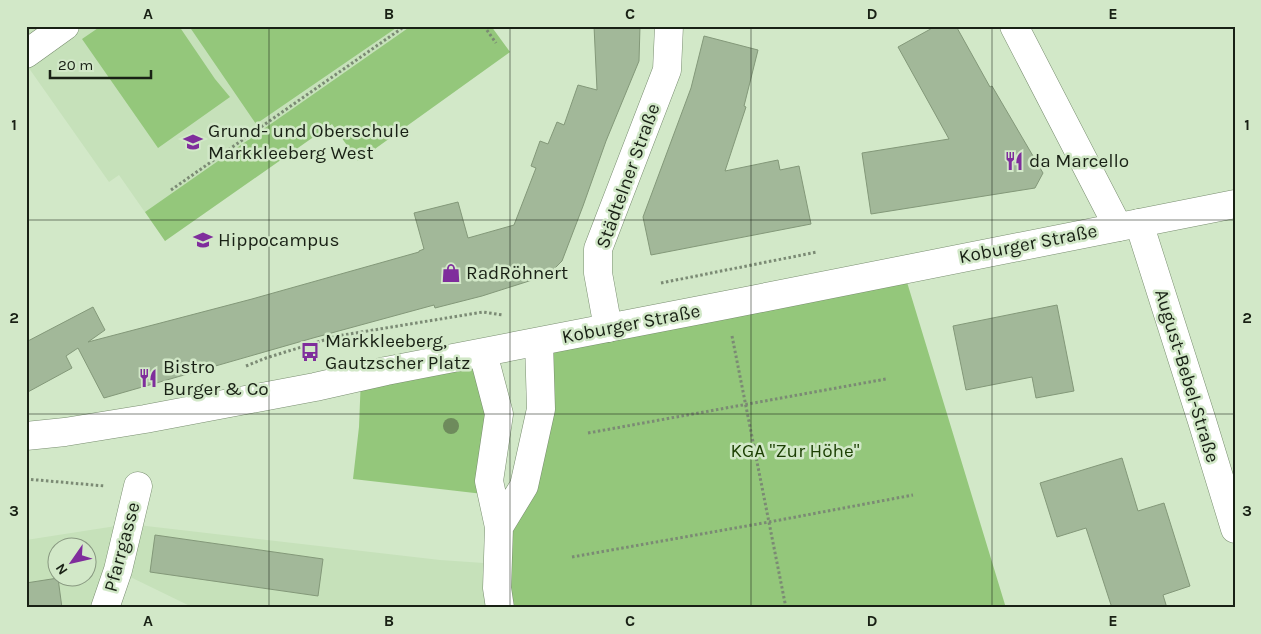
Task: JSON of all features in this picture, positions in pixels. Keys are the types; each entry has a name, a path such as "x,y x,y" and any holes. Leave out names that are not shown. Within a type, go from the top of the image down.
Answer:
{"street":[{"path":"26,54 65,26"},
{"name":"Städtelner Straße","path":"608,328 598,274 598,249 667,70 669,26"},
{"name":"August-Bebel-Straße","path":"1014,26 1129,225 1202,421 1235,529"},
{"name":"Koburger Straße","path":"26,436 65,432 145,419 299,390 386,371 1235,204"},
{"path":"499,527 524,486 542,409 539,342"},
{"path":"483,352 499,414 489,481 499,527 497,588 500,608"},
{"name":"Pfarrgasse","path":"105,608 118,570 138,486"}],"path":[{"path":"171,190 405,26"},
{"path":"484,26 496,43"},
{"path":"726,305 786,608"},
{"path":"239,369 266,358 337,336 483,312 506,316"},
{"path":"588,433 886,379"},
{"path":"26,479 121,488 138,486"},
{"path":"572,556 913,495"}],"shaded area":[{"name":"Grund- und Oberschule Markkleeberg West","path":"26,26 491,26 510,52 358,161 332,124 165,241 119,175 109,182 26,64"},
{"path":"129,524 440,560 498,564 500,608 194,608 118,571 105,608 26,608 26,540 48,537 48,586 98,586 98,536 52,536"}],"green space":[{"path":"101,26 179,26 215,79 230,97 158,148 82,39"},
{"path":"189,26 399,26 256,124"},
{"path":"411,26 491,26 510,52 358,161 332,124 165,241 145,212"},
{"name":"KGA \"Zur Höhe\"","path":"903,269 1006,608 500,608 497,588 539,342"},
{"path":"483,353 492,495 353,479 359,427 361,376"}],"building":[{"path":"594,26 640,26 639,61 606,141 562,261 548,275 482,296 435,308 434,305 104,398 78,348 66,356 72,368 26,393 26,342 93,307 105,330 88,342 252,299 419,252 424,249 414,213 458,202 468,238 514,225 536,168 531,166 540,141 548,144 557,122 564,125 578,85 597,90"},
{"path":"936,26 956,26 990,87 992,86 1043,173 1035,188 871,214 862,153 949,139 898,47"},
{"path":"704,36 758,50 744,106 746,107 725,171 778,160 780,170 799,166 811,224 651,255 643,217 691,88"},
{"path":"1057,305 1074,391 1036,398 1032,377 966,390 953,326"},
{"path":"1122,458 1138,511 1164,503 1190,586 1163,595 1167,608 1112,608 1086,528 1057,537 1040,483"},
{"path":"155,535 323,559 318,596 150,572"},
{"path":"48,580 48,586 59,586 62,608 26,608 26,583"}],"place":[{"name":"Grund- und Oberschule Markkleeberg West","path":"193,142"},
{"name":"da Marcello","path":"1014,161"},
{"name":"Hippocampus","path":"203,240"},
{"name":"RadRöhnert","path":"451,273"},
{"name":"Markkleeberg, Gautzscher Platz","path":"310,352"},
{"name":"Bistro Burger & Co","path":"148,378"}]}
